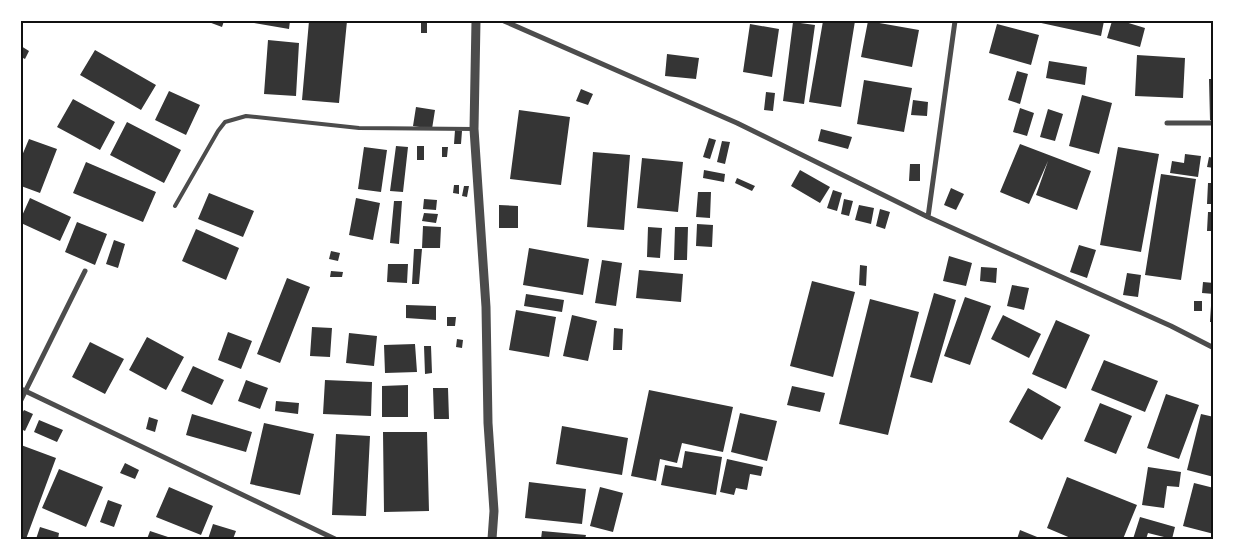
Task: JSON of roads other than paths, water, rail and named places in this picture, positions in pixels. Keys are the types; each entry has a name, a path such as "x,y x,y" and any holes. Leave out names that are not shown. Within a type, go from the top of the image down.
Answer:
{"street":[{"path":"476,21 474,129 486,307 488,423 494,511 492,539"},
{"path":"504,21 737,123 928,217 1170,326 1214,348"},
{"path":"928,217 955,21"},
{"path":"1167,123 1214,123"},
{"path":"21,400 23,390 85,271"},
{"path":"23,390 334,539"}],"lane":[{"path":"175,206 225,122 246,116 359,128 474,129"}]}
